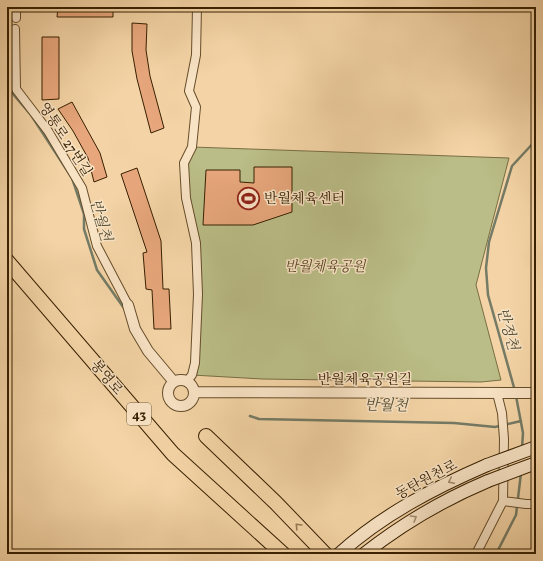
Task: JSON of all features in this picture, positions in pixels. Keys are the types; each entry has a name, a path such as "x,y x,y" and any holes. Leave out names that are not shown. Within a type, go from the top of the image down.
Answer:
{"highway":[{"name":"봉영로","path":"7,261 173,454 283,554"},
{"path":"206,436 276,503 325,554"}],"main road":[{"name":"동탄원천로","path":"339,554 370,529 423,495 487,465 536,447"},
{"name":"동탄원천로","path":"364,554 382,540 430,509 488,481 536,463"}],"street":[{"path":"16,7 16,18"},
{"path":"187,382 192,375 195,363 198,294 196,244 186,198 184,163 192,147 196,107 189,91 196,55 197,7"},
{"name":"영통로 27번길","path":"15,29 16,90 48,131 82,188 97,246 128,305"},
{"path":"128,305 135,329 148,351 174,382"},
{"path":"181,380 192,386 194,392 193,398 187,404 176,405 171,402 168,394 169,387 174,382 181,380"},
{"name":"반월체육공원길","path":"194,392 536,393"},
{"path":"476,554 505,501 504,435 499,393"},
{"path":"505,501 536,504"}],"green space":[{"name":"반월체육공원","path":"192,147 509,158 476,285 501,380 481,382 262,379 192,375 198,294 184,163"}],"building":[{"path":"58,7 113,7 113,17 57,17"},
{"path":"132,23 147,24 146,50 150,76 164,128 151,133 137,79 132,51"},
{"path":"42,37 59,37 59,99 42,100"},
{"path":"72,102 100,153 107,177 94,182 88,158 73,131 58,109"},
{"name":"반월체육센터","path":"254,167 292,167 292,212 253,225 203,225 206,170 240,170 240,182 254,183"},
{"path":"137,168 161,241 163,289 169,289 171,329 154,329 152,290 146,289 143,253 147,252 121,174"}],"waterway":[{"name":"반월천","path":"7,87 31,115 72,178 84,214 84,229 97,270 126,311"},
{"name":"반정천","path":"515,391 488,295 486,268 489,242 512,166 536,140"},
{"name":"반정천","path":"516,396 523,433 522,448"},
{"name":"반월천","path":"250,416 259,419 454,423 495,427 521,421"},
{"name":"반정천","path":"496,554 516,515 521,473"}],"place":[{"name":"반월체육센터","path":"248,198"}]}
